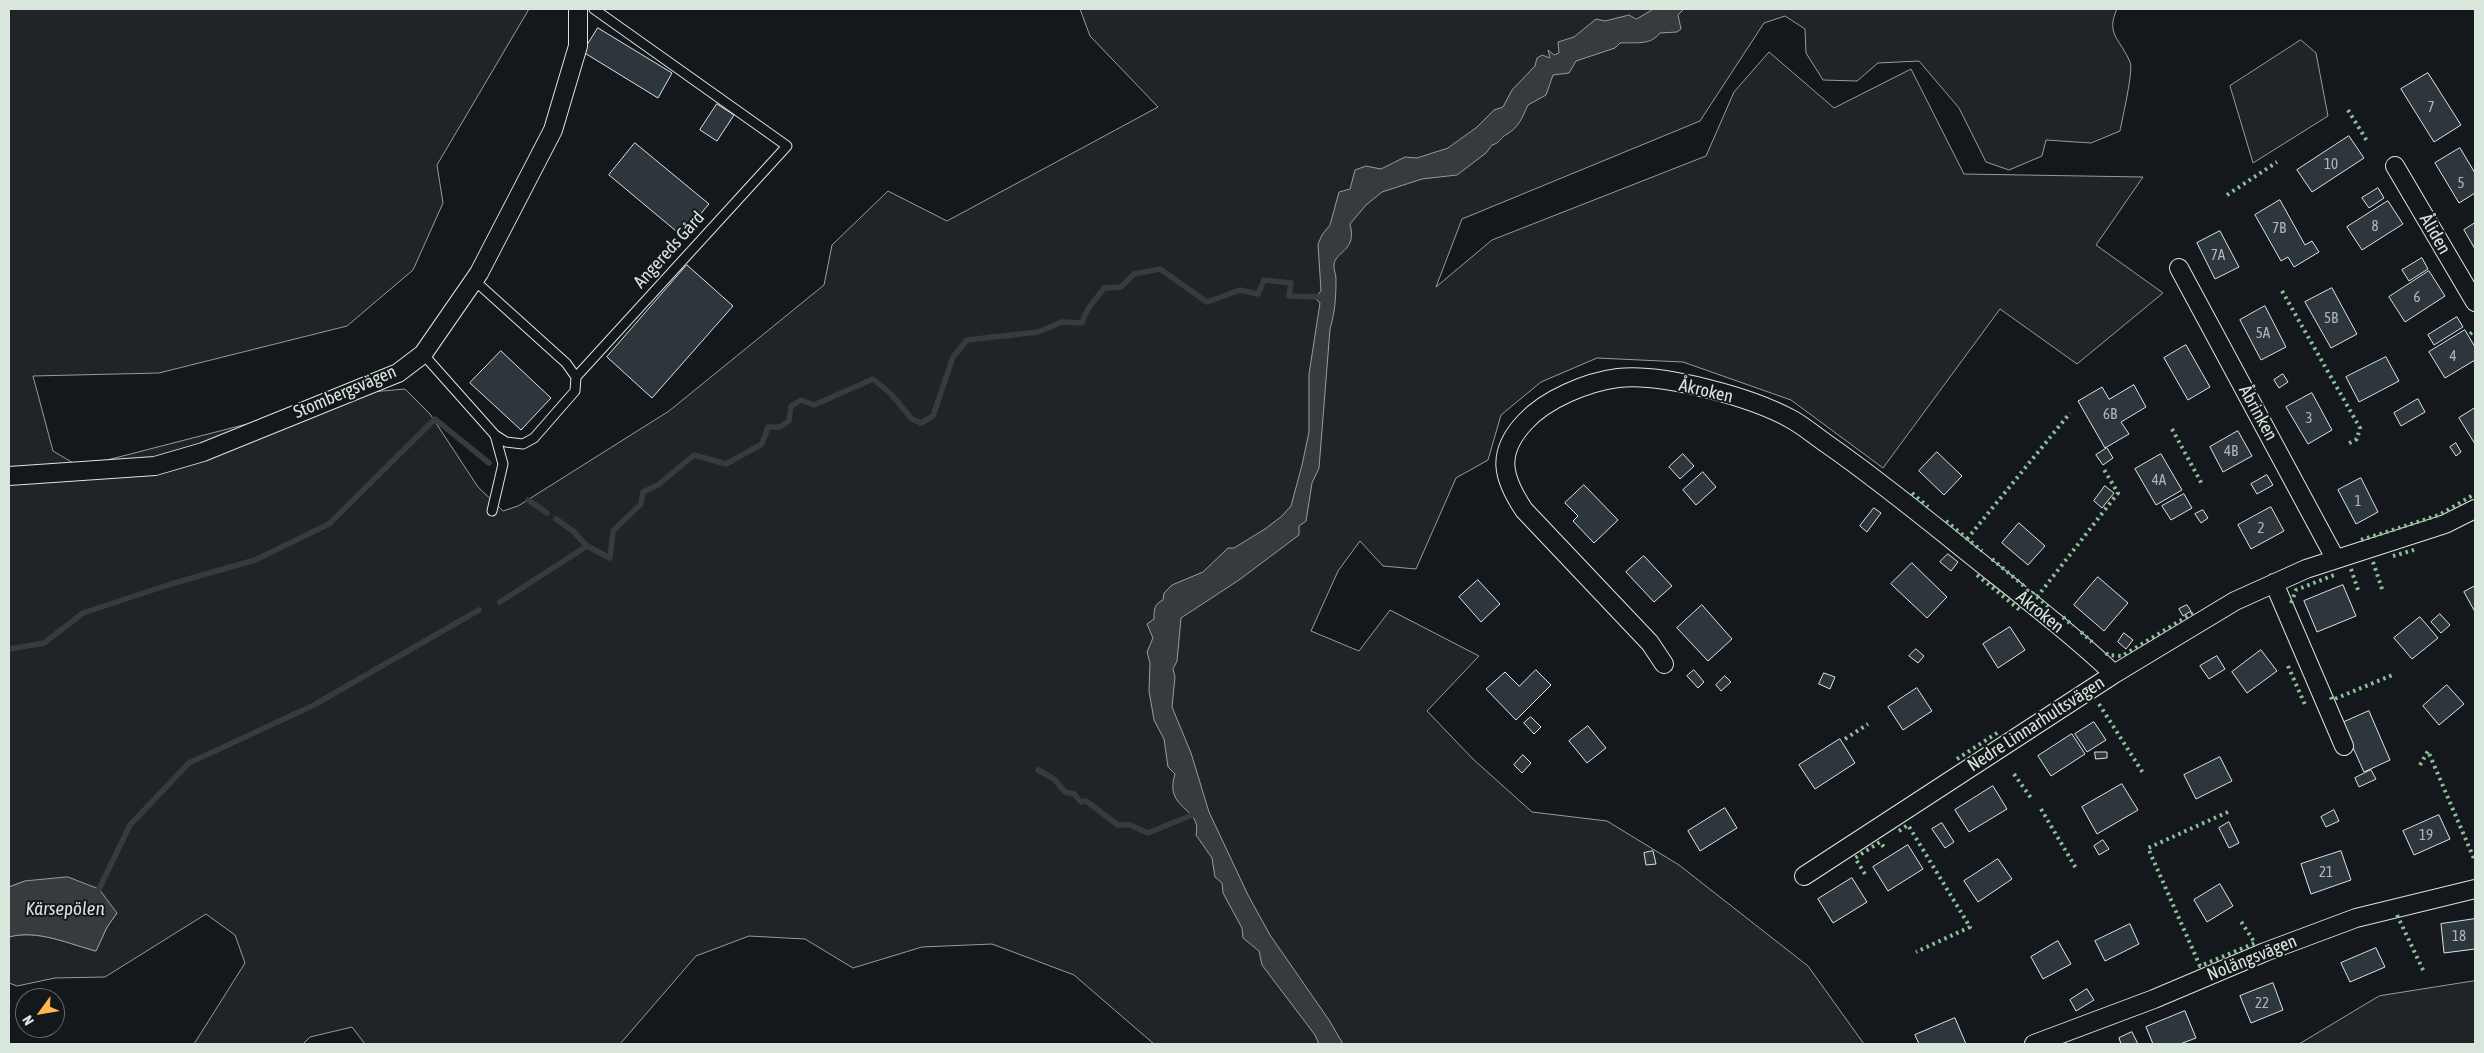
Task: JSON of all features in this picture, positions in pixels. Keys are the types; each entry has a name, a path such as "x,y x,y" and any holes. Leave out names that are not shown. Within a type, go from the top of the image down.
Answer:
{"street":[{"name":"Stombergsvägen","path":"9,476 155,466 203,452 398,373 422,354 474,280 553,130 578,46 578,9"},
{"name":"Åliden","path":"2396,166 2475,302"},
{"name":"Åbrinken","path":"2179,268 2335,558"},
{"name":"Åkroken","path":"1664,664 1650,643 1524,510 1510,490 1505,473 1506,450 1516,431 1532,414 1557,399 1585,387 1618,378 1652,380 1722,391 1791,419 1876,477 2114,674"},
{"name":"Nedre Linnarhultsvägen","path":"1804,876 2114,674 2235,601 2335,558 2445,524 2475,509"},
{"path":"2274,583 2344,746"},
{"name":"Nolängsvägen","path":"2034,1044 2154,999 2265,952 2350,920 2475,889"}],"lane":[{"name":"Angereds Gård","path":"422,354 495,435 506,442 523,444 534,438 575,391 576,377 787,146 594,9"},
{"path":"474,280 566,363 576,377"},
{"path":"492,511 503,464 495,435"}],"shaded area":[{"path":"9,9 529,9 437,165 443,203 413,270 347,326 159,373 33,376 53,451 80,467 371,392 405,389 430,414 478,487 503,511 518,506 669,411 824,285 832,245 888,191 947,221 1158,107 1090,36 1080,9 2117,9 2113,31 2131,67 2120,131 2091,143 2046,140 2042,156 2009,170 1986,162 1959,108 1919,61 1878,63 1857,81 1823,80 1806,53 1805,29 1785,16 1764,23 1700,121 1462,219 1436,287 1492,240 1706,156 1734,92 1769,52 1834,108 1911,69 1964,174 2143,177 2096,245 2163,293 2077,364 2000,309 1883,468 1791,400 1683,362 1597,358 1541,382 1501,415 1488,460 1456,478 1416,569 1383,566 1360,541 1338,571 1311,631 1359,651 1390,610 1479,656 1427,711 1473,759 1532,812 1607,821 1679,865 1808,966 1864,1044 1154,1044 1074,975 992,944 922,947 853,968 805,939 749,936 696,956 620,1044 365,1044 352,1027 310,1037 303,1044 194,1044 245,963 235,935 206,914 105,977 55,978 17,986 9,983 9,937 20,935 42,936 96,951 107,927 117,913 25,881 9,887"},
{"path":"2301,40 2316,53 2328,116 2253,163 2230,86"},
{"path":"2475,981 2475,1044 2299,1044 2379,996"}],"water":[{"path":"1654,9 1684,9 1678,15 1681,29 1677,32 1660,33 1647,42 1620,43 1615,48 1576,61 1569,73 1553,75 1546,95 1528,105 1520,122 1514,128 1457,175 1422,179 1382,192 1366,205 1350,224 1351,240 1349,245 1336,259 1334,264 1336,279 1335,298 1330,329 1319,468 1312,483 1306,521 1299,526 1299,535 1239,580 1181,618 1177,661 1173,669 1175,677 1172,707 1191,753 1209,812 1248,895 1270,935 1329,1020 1343,1044 1319,1044 1315,1035 1262,965 1259,951 1243,938 1242,928 1223,893 1222,883 1215,877 1212,858 1196,835 1197,826 1194,819 1174,795 1175,774 1168,767 1164,739 1154,720 1149,691 1150,663 1147,652 1153,638 1147,624 1154,619 1156,605 1163,600 1164,593 1172,585 1203,572 1228,548 1234,548 1265,529 1282,516 1291,506 1309,432 1309,374 1320,303 1315,298 1321,291 1318,244 1330,225 1339,192 1350,189 1355,170 1366,166 1381,169 1405,157 1417,158 1448,148 1477,127 1494,110 1503,107 1512,90 1535,66 1537,58 1542,55 1550,58 1548,50 1554,55 1559,53 1558,42 1574,37 1596,19 1605,21 1629,15 1636,19"},
{"name":"Kärsepölen","path":"68,877 99,889 117,913 107,927 96,951 42,936 20,935 9,937 9,887 25,881"}],"building":[{"path":"598,28 672,73 658,98 583,52"},
{"path":"2428,73 2461,125 2434,142 2401,89"},
{"path":"717,104 734,115 717,141 700,130"},
{"path":"2349,136 2364,158 2312,192 2297,170"},
{"path":"635,143 709,204 682,236 609,175"},
{"path":"2460,148 2475,173 2475,193 2459,203 2435,163"},
{"path":"2378,188 2384,198 2369,208 2362,198"},
{"path":"2280,200 2305,245 2312,241 2319,252 2294,267 2288,257 2281,261 2255,215"},
{"path":"2388,201 2403,224 2362,250 2347,227"},
{"path":"2475,223 2475,249 2464,230"},
{"path":"2220,231 2239,267 2215,279 2197,243"},
{"path":"2422,258 2428,269 2409,281 2402,270"},
{"path":"687,265 733,306 652,398 607,357"},
{"path":"2429,271 2445,296 2405,322 2389,297"},
{"path":"2332,288 2357,334 2331,348 2305,302"},
{"path":"2265,306 2286,347 2261,360 2240,320"},
{"path":"2457,317 2463,327 2434,345 2428,335"},
{"path":"2465,330 2475,347 2475,360 2445,378 2429,352"},
{"path":"2186,345 2210,387 2188,400 2164,358"},
{"path":"501,351 551,398 521,430 470,383"},
{"path":"2386,357 2399,381 2359,402 2346,377"},
{"path":"2283,374 2288,382 2279,388 2274,380"},
{"path":"2134,385 2146,407 2121,422 2129,434 2105,448 2078,401 2102,387 2109,399"},
{"path":"2312,393 2332,430 2308,444 2286,407"},
{"path":"2418,399 2425,412 2401,426 2394,413"},
{"path":"2475,408 2475,444 2459,418"},
{"path":"2238,431 2252,456 2223,472 2210,447"},
{"path":"2456,443 2461,452 2456,456 2450,447"},
{"path":"2107,448 2113,458 2103,465 2096,455"},
{"path":"1937,452 1962,476 1944,495 1919,471"},
{"path":"1683,454 1694,466 1680,479 1669,467"},
{"path":"2161,454 2182,490 2156,505 2135,469"},
{"path":"1703,472 1716,487 1696,505 1683,490"},
{"path":"2267,475 2273,485 2257,494 2251,484"},
{"path":"2361,478 2378,512 2356,524 2338,490"},
{"path":"1584,485 1618,520 1594,543 1573,521 1578,516 1565,503"},
{"path":"2105,486 2114,493 2102,508 2094,501"},
{"path":"2184,494 2192,508 2171,520 2162,506"},
{"path":"2271,507 2284,531 2251,549 2238,525"},
{"path":"1874,508 1881,513 1867,532 1860,526"},
{"path":"2203,510 2208,518 2201,523 2195,514"},
{"path":"2019,523 2045,546 2028,565 2002,543"},
{"path":"1948,554 1958,562 1951,571 1940,562"},
{"path":"1644,556 1672,586 1654,602 1626,572"},
{"path":"1912,563 1947,597 1927,618 1891,584"},
{"path":"2098,577 2128,603 2104,631 2074,605"},
{"path":"1478,580 1500,604 1481,622 1459,597"},
{"path":"2343,585 2356,616 2317,632 2304,601"},
{"path":"2475,586 2475,612 2464,592"},
{"path":"1702,605 1732,639 1708,661 1677,628"},
{"path":"2187,605 2191,611 2183,616 2179,609"},
{"path":"2440,614 2450,625 2441,633 2431,622"},
{"path":"2420,617 2438,638 2412,659 2394,638"},
{"path":"2010,627 2025,650 1998,668 1983,644"},
{"path":"2124,633 2133,640 2126,649 2118,642"},
{"path":"1916,649 1924,656 1918,663 1909,656"},
{"path":"2261,650 2277,671 2247,693 2232,672"},
{"path":"2217,656 2225,669 2209,679 2200,666"},
{"path":"1536,670 1551,685 1516,720 1486,689 1505,672 1519,686"},
{"path":"1694,670 1704,682 1698,688 1687,676"},
{"path":"1824,673 1835,677 1830,689 1819,684"},
{"path":"1725,676 1731,682 1721,691 1716,685"},
{"path":"2447,685 2464,704 2439,725 2423,706"},
{"path":"1917,688 1932,711 1903,730 1888,707"},
{"path":"2369,711 2390,760 2364,772 2342,723"},
{"path":"1531,717 1541,727 1534,734 1524,723"},
{"path":"2094,722 2106,740 2087,752 2075,734"},
{"path":"1588,726 1606,748 1587,763 1569,741"},
{"path":"2072,734 2085,754 2051,776 2038,756"},
{"path":"1840,739 1855,763 1815,789 1799,765"},
{"path":"2095,752 2107,752 2107,758 2096,759"},
{"path":"1523,755 1531,763 1522,773 1514,765"},
{"path":"2220,757 2232,781 2196,799 2184,775"},
{"path":"2371,770 2376,779 2359,787 2355,778"},
{"path":"2122,784 2138,810 2097,834 2082,807"},
{"path":"1993,786 2007,809 1969,832 1955,810"},
{"path":"1725,808 1737,828 1700,851 1688,831"},
{"path":"2334,810 2339,821 2326,827 2321,817"},
{"path":"2439,815 2450,839 2414,855 2403,831"},
{"path":"2229,822 2239,843 2229,848 2219,828"},
{"path":"1942,823 1954,842 1945,848 1932,829"},
{"path":"2103,840 2109,849 2099,855 2094,846"},
{"path":"1908,845 1923,869 1888,891 1873,867"},
{"path":"1653,851 1656,864 1646,865 1644,853"},
{"path":"2341,851 2351,880 2311,894 2301,864"},
{"path":"1998,859 2012,879 1978,902 1964,881"},
{"path":"1852,878 1867,902 1833,923 1818,899"},
{"path":"2220,884 2233,906 2207,922 2194,900"},
{"path":"2475,919 2475,949 2444,953 2441,924"},
{"path":"2130,924 2139,944 2105,961 2095,941"},
{"path":"2058,941 2071,964 2043,979 2031,957"},
{"path":"2376,948 2385,967 2350,982 2341,963"},
{"path":"2273,983 2283,1010 2251,1023 2240,996"},
{"path":"2087,989 2094,1000 2076,1011 2070,1000"},
{"path":"2185,1011 2196,1038 2180,1044 2153,1044 2146,1027"},
{"path":"1955,1018 1966,1044 1919,1044 1915,1035"},
{"path":"2132,1032 2138,1044 2121,1044 2119,1038"}],"waterway":[{"path":"500,602 587,546 610,558 613,531 641,504 643,492 658,485 694,455 726,464 762,444 768,427 780,427 789,421 791,406 801,400 814,405 873,379 891,394 912,419 921,423 933,416 953,357 967,340 1038,332 1062,322 1082,323 1088,309 1104,288 1121,287 1134,274 1160,269 1207,302 1240,290 1258,294 1264,280 1291,283 1289,296 1322,297"},
{"path":"9,649 44,643 83,613 171,584 255,560 329,524 435,419 489,463"},
{"path":"528,500 547,513"},
{"path":"556,519 573,531 587,546"},
{"path":"99,889 130,825 189,763 314,705 479,610"},
{"path":"1038,770 1054,779 1065,792 1074,794 1081,802 1086,801 1118,825 1130,825 1148,833 1197,813"}],"hedge":[{"path":"2348,110 2367,141"},
{"path":"2227,195 2277,162"},
{"path":"2282,291 2360,428 2357,439 2346,445"},
{"path":"2470,334 2475,330"},
{"path":"1967,539 2070,413"},
{"path":"2172,429 2203,486"},
{"path":"2037,597 2118,493 2103,468"},
{"path":"1912,493 1928,507"},
{"path":"2361,540 2439,515 2475,494"},
{"path":"1946,521 1982,551"},
{"path":"2393,556 2414,550"},
{"path":"1992,559 2050,608"},
{"path":"2373,562 2383,592"},
{"path":"2351,569 2358,590"},
{"path":"1977,575 2021,611"},
{"path":"2291,603 2296,590 2334,575"},
{"path":"2106,653 2108,655 2122,656 2193,613"},
{"path":"2063,617 2073,626"},
{"path":"2081,632 2092,642"},
{"path":"2288,666 2306,707"},
{"path":"2331,697 2332,700 2395,674"},
{"path":"2099,704 2143,773"},
{"path":"1845,739 1868,724"},
{"path":"1957,759 2000,731"},
{"path":"2420,765 2428,751 2475,861"},
{"path":"2014,774 2031,798"},
{"path":"2041,809 2077,870"},
{"path":"2228,812 2148,848 2200,966 2255,943 2240,920"},
{"path":"1899,831 1908,825 1970,927 1916,952"},
{"path":"1865,874 1855,858 1880,842 1886,850"},
{"path":"2397,915 2424,972"}]}
